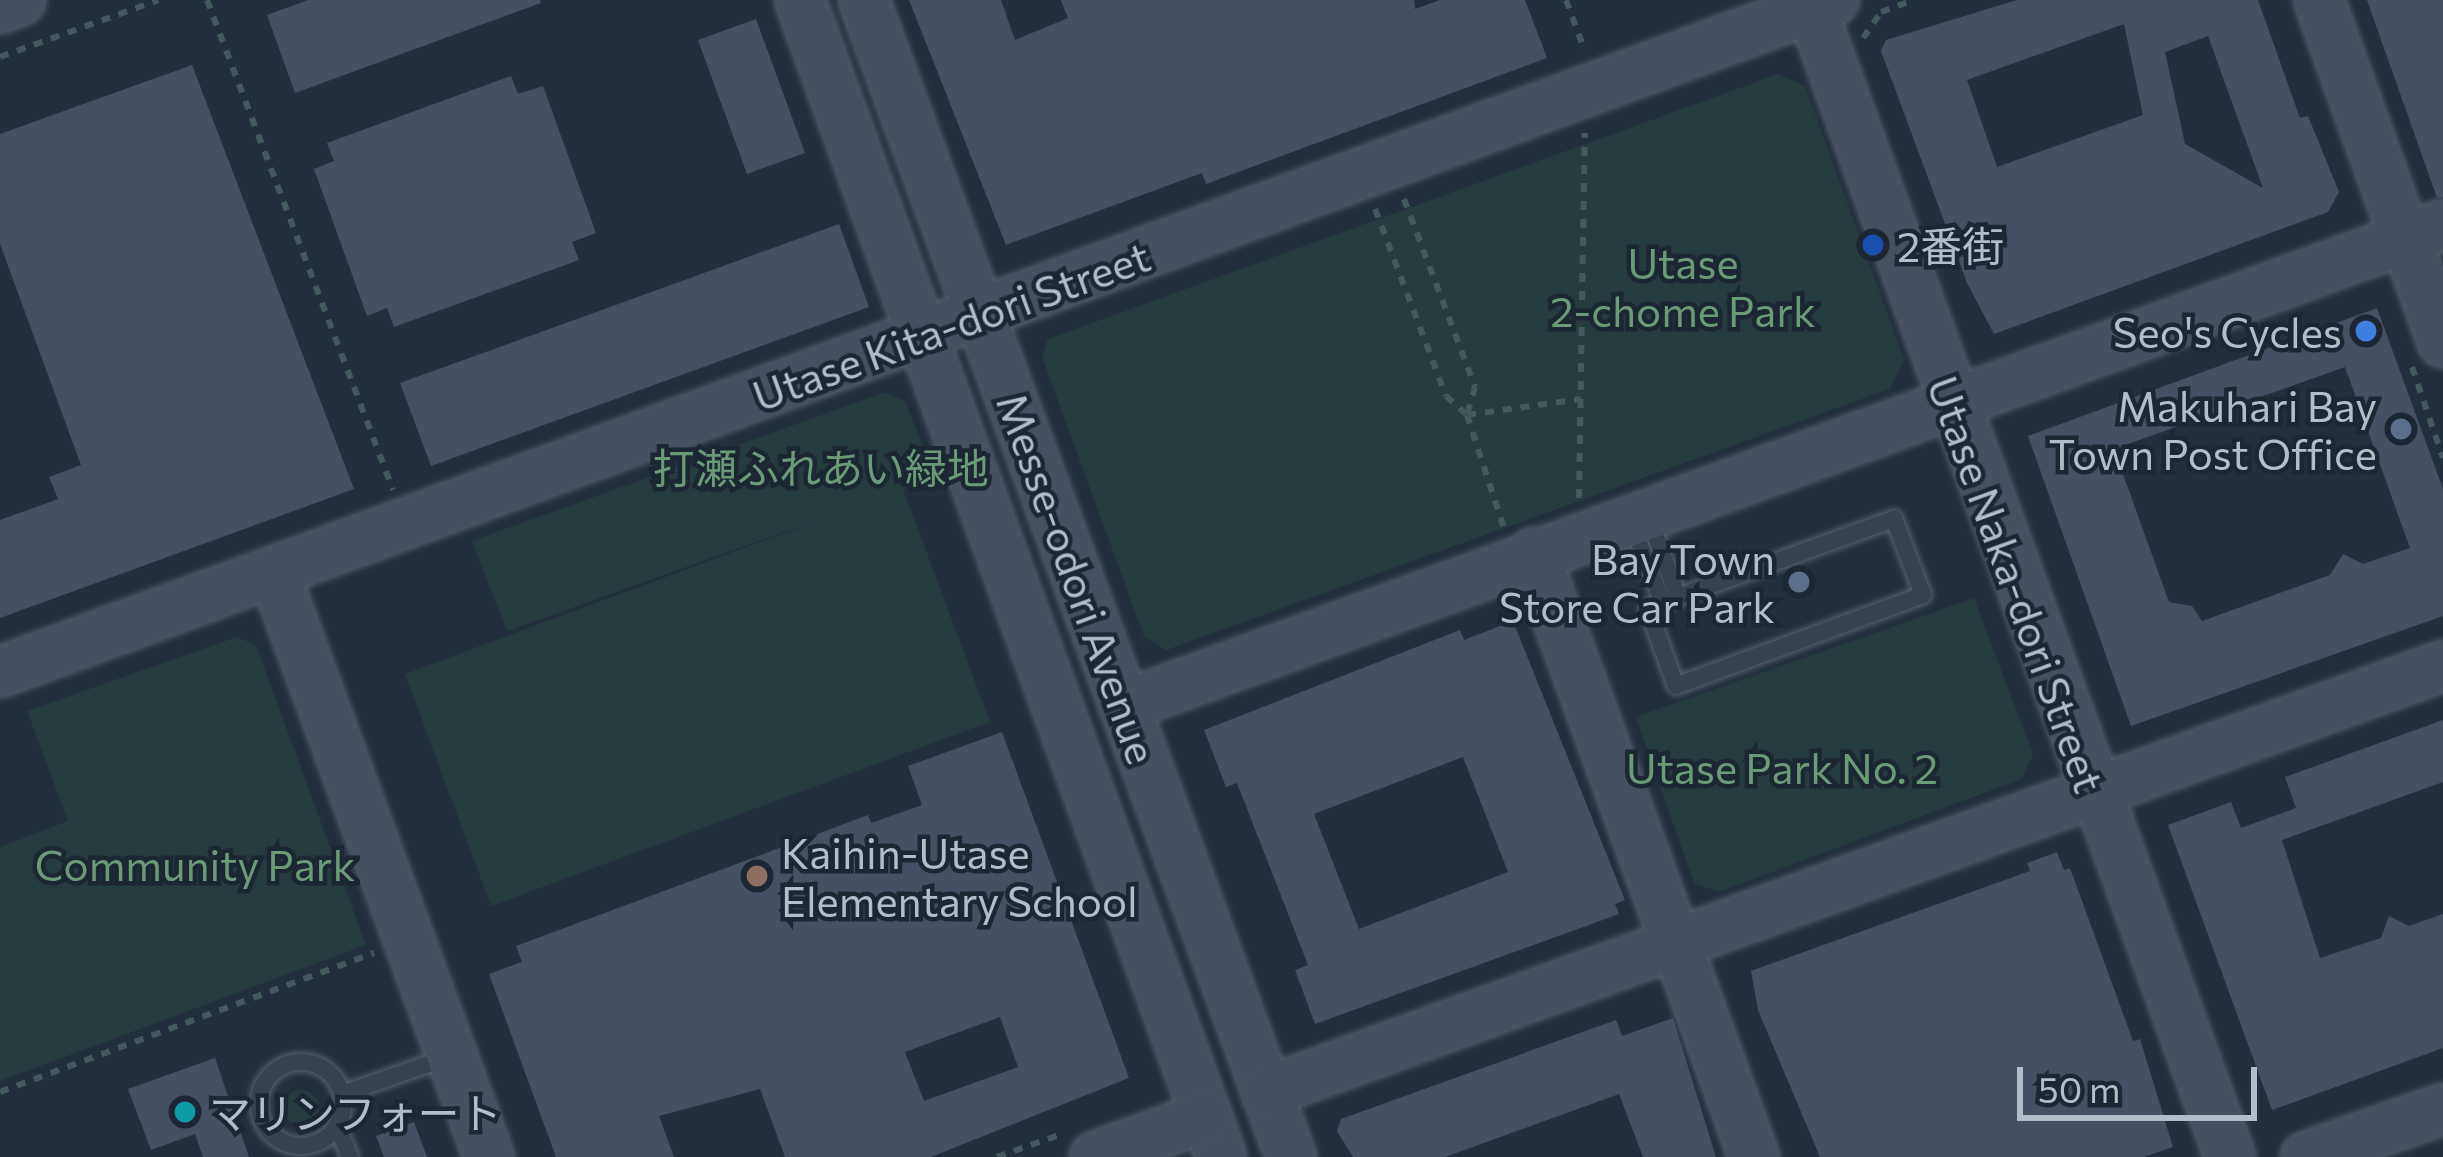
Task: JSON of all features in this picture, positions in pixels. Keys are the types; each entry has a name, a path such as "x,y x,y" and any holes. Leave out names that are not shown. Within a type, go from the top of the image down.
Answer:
{"street":[{"path":"0,8 21,0"},
{"name":"Messe-odori Avenue","path":"800,0 1214,1137"},
{"name":"Messe-odori Avenue","path":"864,0 1291,1157"},
{"path":"2319,0 2425,231 2426,350"},
{"name":"Utase Kita-dori Street","path":"0,672 1823,4"},
{"name":"Utase Naka-dori Street","path":"1823,4 1951,402 2091,794 2230,1157"},
{"path":"1126,706 1520,546 1951,402 2425,231"},
{"path":"1520,546 1754,1157"},
{"path":"274,573 489,1157"},
{"path":"1266,1091 2443,666"},
{"path":"2306,1157 2443,1108"},
{"path":"1095,1157 1214,1137"}],"lane":[{"path":"1622,513 1671,600"},
{"path":"1894,519 1923,595 1676,686 1648,609 1671,600 1894,519"},
{"path":"342,1094 451,1056"},
{"path":"338,1125 312,1145 288,1144 268,1130 260,1099 276,1071 299,1063 329,1073 342,1094 338,1125 350,1157"}],"path":[{"path":"0,57 158,0"},
{"path":"207,0 396,497 377,504"},
{"path":"1564,63 1587,55 1567,0"},
{"path":"1858,46 1881,12 1914,0"},
{"path":"1569,135 1601,124"},
{"path":"1585,130 1579,512 1622,513"},
{"path":"1467,415 1474,386 1406,194 1370,208 1446,396 1467,415 1520,546"},
{"path":"2426,350 2443,458"},
{"path":"1467,415 1581,399"},
{"path":"0,1092 377,952"}],"green space":[{"name":"Utase 2-chome Park","path":"1778,74 1805,86 1904,359 1890,389 1166,650 1144,636 1042,357 1048,339"},
{"name":"打瀬ふれあい緑地","path":"885,392 905,401 935,477 903,489 990,722 491,906 405,674 854,507 507,631 472,541"},
{"name":"Utase Park No. 2","path":"1974,598 2033,754 2022,779 1719,892 1694,883 1636,717"},
{"name":"Community Park","path":"237,637 256,645 366,945 0,1081 0,847 68,821 27,711"},
{"path":"301,1090 313,1096 319,1108 313,1120 301,1126 289,1120 283,1108 289,1096"}],"building":[{"path":"308,0 541,3 295,93 267,15"},
{"path":"909,0 1001,0 1015,40 1068,18 1061,0 1414,0 1415,9 1440,0 1525,0 1547,58 1206,184 1202,173 1006,245"},
{"path":"2017,0 2258,0 2300,118 2308,116 2339,192 2328,212 1994,334 1967,283 1881,51 1886,40","holes":["2124,24 2143,115 1997,167 1967,80","2208,36 2263,188 2185,144 2165,52"]},
{"path":"2367,0 2443,0 2443,197 2437,198"},
{"path":"756,19 805,153 747,174 698,40"},
{"path":"192,65 354,489 0,618 0,520 58,499 49,477 81,465 0,244 0,134"},
{"path":"511,76 518,94 543,86 596,233 572,242 579,260 394,327 387,308 367,316 314,169 334,161 327,143"},
{"path":"839,224 869,307 431,466 400,383"},
{"path":"2377,308 2443,489 2443,616 2131,726 2028,436","holes":["2345,367 2410,548 2363,564 2343,554 2330,575 2202,621 2192,606 2169,602 2114,449"]},
{"path":"1513,621 1625,900 1615,904 1619,914 1315,1024 1295,970 1308,965 1237,783 1226,787 1204,730 1460,630 1464,640","holes":["1463,757 1508,872 1359,929 1314,814"]},
{"path":"2443,720 2443,782 2282,840 2320,958 2381,938 2389,916 2409,926 2443,914 2443,1048 2272,1110 2168,825 2231,802 2241,828 2296,808 2285,777"},
{"path":"1002,732 1129,1078 931,1157 785,1157 760,1089 659,1116 674,1157 556,1157 489,974 522,962 516,946 868,815 871,823 922,805 908,766","holes":["1000,1017 1018,1067 924,1101 905,1052"]},
{"path":"2057,852 2064,870 2070,868 2133,1041 2140,1039 2173,1147 2144,1157 1820,1157 1758,1010 1751,971 2030,871 2027,863"},
{"path":"1673,1018 1716,1157 1643,1157 1619,1094 1445,1157 1353,1157 1337,1131 1341,1119 1616,1020 1622,1036"},
{"name":"マリンフォート","path":"215,1058 249,1157 203,1157 195,1134 151,1150 128,1089"},
{"path":"414,1122 427,1157 384,1157 376,1136"}],"place":[{"name":"2番街","path":"1873,245"},
{"name":"Seo's Cycles","path":"2366,331"},
{"name":"Makuhari Bay Town Post Office","path":"2401,429"},
{"name":"Bay Town Store Car Park","path":"1799,582"},
{"name":"Kaihin-Utase Elementary School","path":"757,876"},
{"name":"マリンフォート","path":"185,1112"}]}
